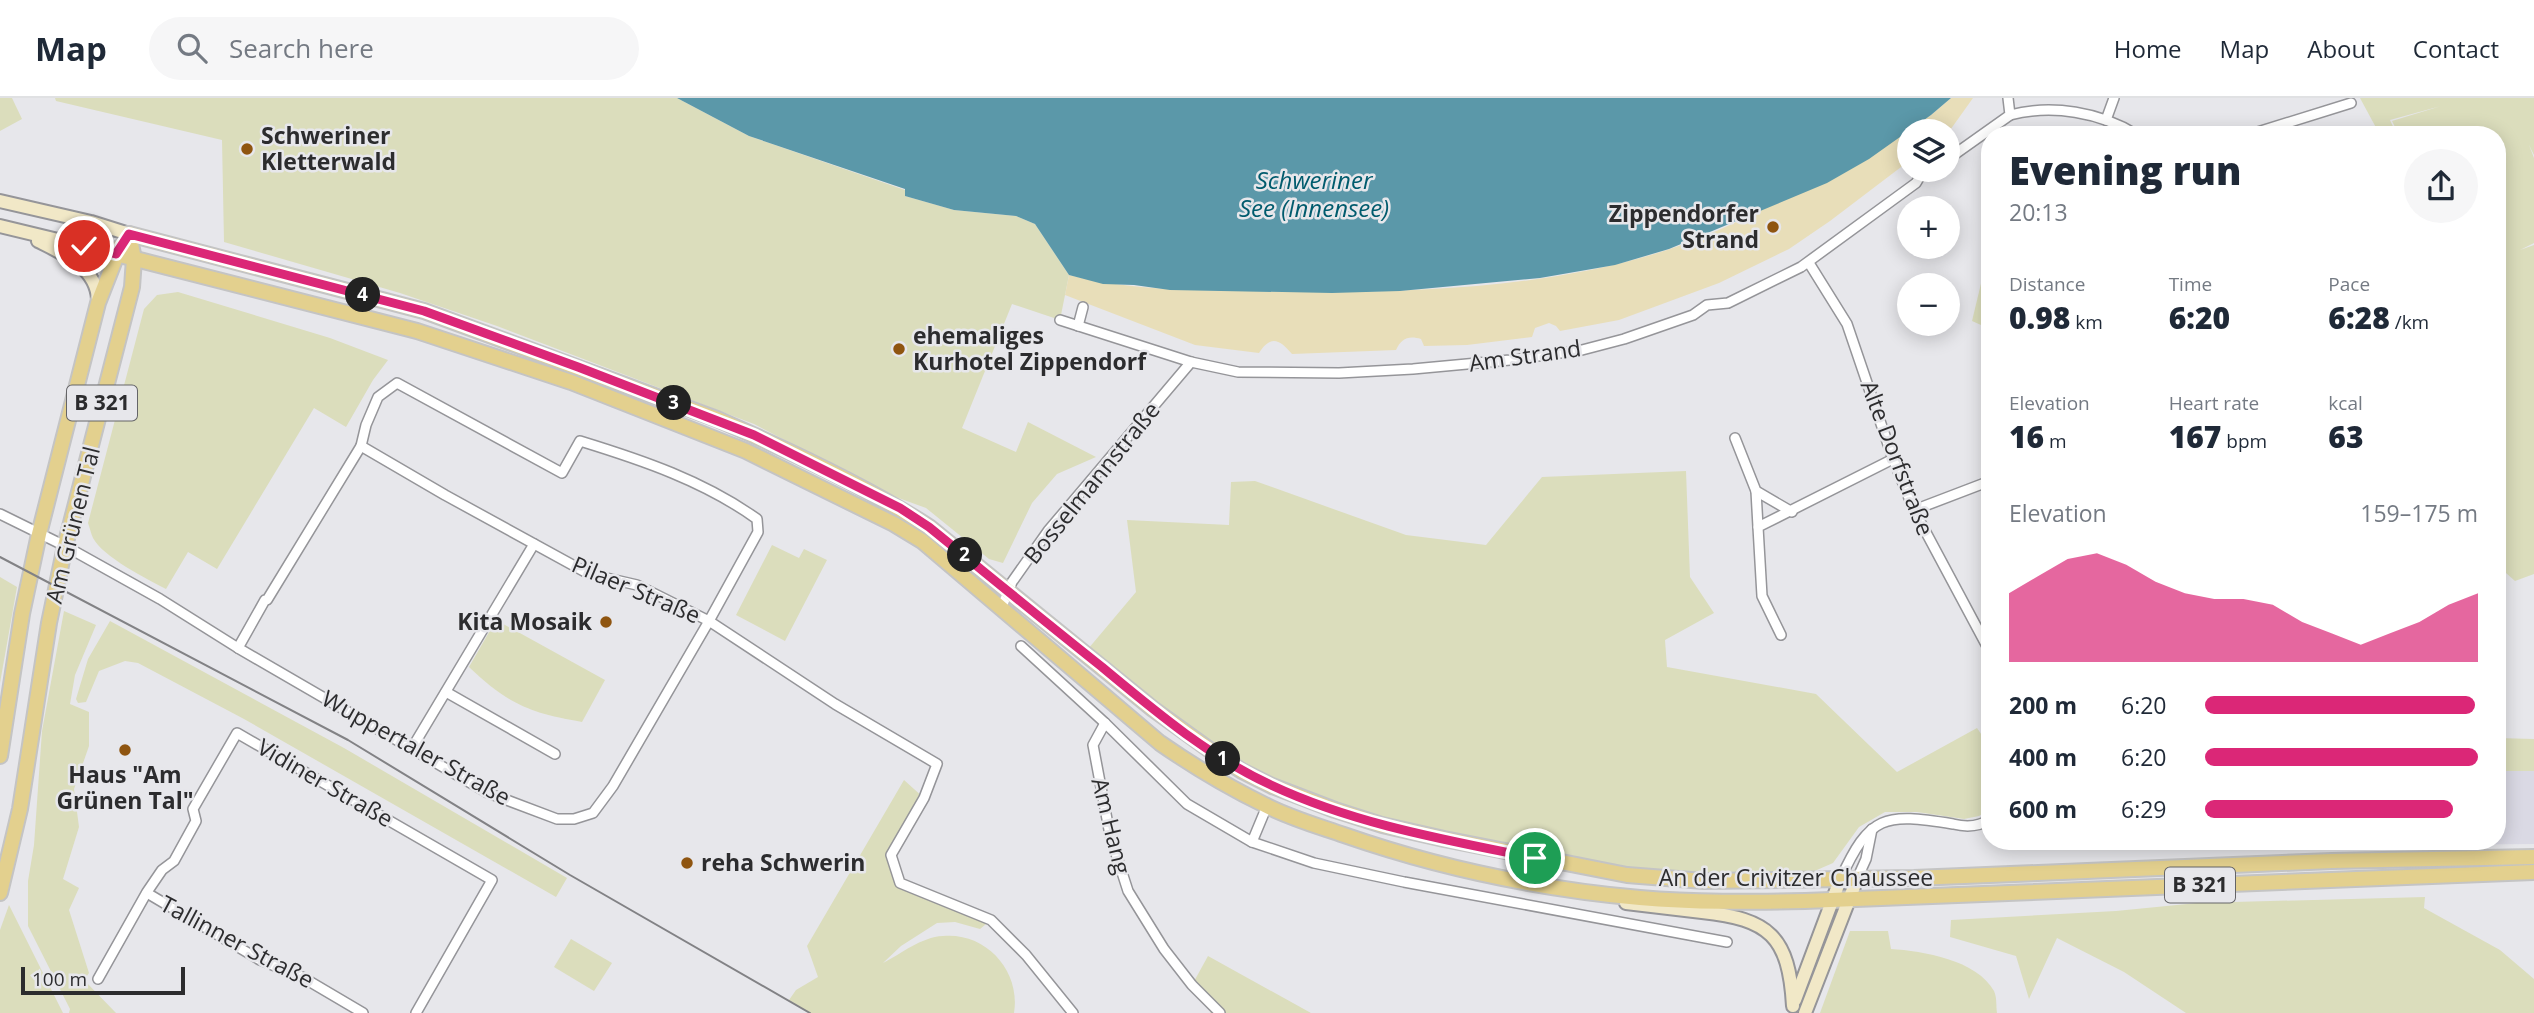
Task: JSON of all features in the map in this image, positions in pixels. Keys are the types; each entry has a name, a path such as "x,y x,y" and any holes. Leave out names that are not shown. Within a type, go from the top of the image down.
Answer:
{"main road":[{"name":"Am Grünen Tal","path":"0,756 20,625 39,534 98,303 116,254 129,234"},
{"name":"Am Grünen Tal","path":"0,893 20,809 49,623 65,546 131,292 134,259 129,234"},
{"name":"An der Crivitzer Chaussee","path":"129,234 424,311 717,419 900,508 929,527 1153,709 1213,753 1272,786 1382,825 1627,875 1704,881 2065,874 2332,862 2534,857"},
{"name":"An der Crivitzer Chaussee","path":"116,254 417,331 571,382 709,435 894,524 922,541 1160,743 1214,778 1267,806 1313,825 1396,852 1510,879 1641,898 1747,902 2534,872"}],"street":[{"path":"2008,98 2010,116"},
{"path":"2106,120 2114,98"},
{"path":"2277,126 2351,103"},
{"path":"1996,126 2010,116 2037,109 2083,114 2118,126"},
{"path":"1960,151 1981,136"},
{"name":"Am Strand","path":"1060,320 1191,362 1238,372 1339,373 1461,365 1574,351 1624,339 1693,316 1707,305 1728,303 1809,263 1917,182"},
{"name":"An der Crivitzer Chaussee","path":"0,201 129,234"},
{"name":"An der Crivitzer Chaussee","path":"0,226 116,254"},
{"name":"An der Crivitzer Chaussee","path":"19,231 69,256 94,279 98,303"},
{"name":"Alte Dorfstraße","path":"1809,263 1850,330 1893,459 1914,510 1981,635"},
{"path":"1078,326 1083,307"},
{"name":"Bosselmannstraße","path":"1001,609 1008,591 1048,531 1191,362"},
{"name":"Pilaer Straße","path":"238,649 265,600 361,446 366,425 378,397 397,383 562,473 580,441 671,471 735,503 757,519 758,532 709,621 637,585 589,574 361,446"},
{"path":"1734,438 1756,491 1762,596 1781,635"},
{"path":"1758,527 1893,459"},
{"path":"1914,510 1981,484"},
{"path":"1756,491 1792,512"},
{"name":"Wuppertaler Straße","path":"0,514 65,546 160,599 238,649 488,793 557,819 575,819 593,813 613,786 709,621"},
{"path":"412,748 534,544"},
{"path":"709,621 835,704 937,764 924,798 891,855 900,883 991,920 1026,955 1073,1013"},
{"path":"1021,646 1105,723 1187,804 1252,842 1327,866 1727,942"},
{"path":"446,692 555,754"},
{"name":"Am Hang","path":"1105,723 1093,745 1110,835 1128,891 1164,949 1192,985 1220,1013"},
{"name":"Vidiner Straße","path":"98,979 146,893 162,870 174,861 197,821 193,809 237,733 492,880 416,1013"},
{"path":"1252,842 1267,806"},
{"path":"1792,1010 1840,880 1855,849 1872,829 1896,818 1914,818 1963,826 1981,824"},
{"path":"1805,1013 1866,859 1872,829"},
{"name":"B 321","path":"1510,879 1545,890 1587,898 1734,915 1748,920 1770,933 1779,947 1788,967 1792,1010"},
{"name":"Tallinner Straße","path":"146,893 260,960 302,976 362,1013"}],"shaded area":[{"path":"2506,771 2534,771 2534,844 2506,844"}],"green space":[{"path":"0,98 12,98 22,119 0,131"},
{"path":"55,98 677,98 749,136 905,190 905,196 954,210 1016,216 1035,224 1069,275 1060,320 1012,304 962,428 1016,452 1028,422 1096,457 1057,474 1032,503 1003,563 989,559 926,508 893,496 754,424 497,326 400,293 224,242 222,140 56,101"},
{"path":"2360,98 2534,98 2534,155 2529,145 2534,158 2534,243 2520,250 2534,245 2534,574 2515,581 2506,573 2506,126 2394,126 2392,121 2441,106 2390,120 2393,126 2375,126"},
{"path":"1981,284 1981,325 1972,321"},
{"path":"178,292 330,338 388,360 346,427 314,408 217,569 188,552 166,589 106,553 93,538 88,523 144,309 157,295"},
{"path":"1686,471 1690,577 1714,613 1665,640 1667,667 1816,694 1897,772 1977,728 1981,734 1981,815 1964,819 1917,812 1885,812 1859,827 1833,863 1810,873 1695,872 1626,867 1558,856 1383,818 1276,780 1218,748 1088,649 1136,592 1127,520 1229,525 1231,482 1255,481 1406,535 1486,545 1542,477"},
{"path":"772,545 799,558 804,549 827,560 785,641 736,615"},
{"path":"0,577 17,587 0,683"},
{"path":"64,611 96,625 75,675 70,704 89,712 89,746 74,789 79,827 63,879 79,888 69,910 89,973 84,980 116,1013 69,1013 70,1009 28,926 28,881 34,845 42,731"},
{"path":"496,620 605,680 582,722 547,715 520,705 496,690 469,667"},
{"path":"110,621 344,748 567,878 556,897 244,719 138,663 125,661 99,671 86,702 78,703 76,699 88,659"},
{"path":"2506,738 2534,739 2534,771 2506,771"},
{"path":"904,780 924,798 891,855 900,883 991,920 980,929 955,922 937,923 901,946 883,963 935,937 959,936 973,940 997,957 1006,969 1015,997 1014,1013 810,1013 789,1000 796,990 818,977 807,946"},
{"path":"2425,897 2424,908 2500,950 2534,979 2534,1013 2186,1013 2124,972 2057,938 2029,999 2016,956 1950,937 1951,920 2116,911 2197,903"},
{"path":"9,905 63,1013 0,1013 0,930"},
{"path":"1850,931 1888,931 1891,949 1948,959 1975,972 1986,980 1994,991 1997,1013 1820,1013"},
{"path":"571,939 612,963 594,991 554,967"},
{"path":"1208,956 1311,1013 1210,1013 1214,1009 1192,985"}],"sand":[{"name":"Zippendorfer Strand","path":"1951,98 1973,98 1958,119 1924,119"},
{"name":"Zippendorfer Strand","path":"1897,134 1897,170 1789,249 1719,283 1619,320 1560,331 1549,323 1535,328 1532,337 1467,345 1424,346 1421,339 1412,337 1400,343 1396,350 1292,354 1283,345 1272,341 1259,353 1195,345 1065,295 1069,275 1163,289 1360,292 1465,287 1568,274 1618,264 1701,237 1769,206"}],"water":[{"name":"Schweriner See (Innensee)","path":"677,98 1951,98 1925,119 1897,119 1897,139 1827,183 1669,249 1615,265 1540,278 1400,291 1332,293 1170,290 1103,284 1069,275 1035,224 1016,216 954,210 905,196 905,189 749,136"}],"tram line":[{"path":"0,557 348,740 570,875 810,1013"}],"place":[{"name":"Schweriner Kletterwald","path":"247,149"},
{"name":"Zippendorfer Strand","path":"1773,227"},
{"name":"ehemaliges Kurhotel Zippendorf","path":"899,349"},
{"name":"Kita Mosaik","path":"606,622"},
{"name":"Haus \"Am Grünen Tal\"","path":"125,750"},
{"name":"reha Schwerin","path":"687,863"}],"route":[{"path":"84,246 116,254 129,234 424,311 717,419 900,508 929,527 1153,709 1242,771 1304,799 1382,825 1535,858"}]}
